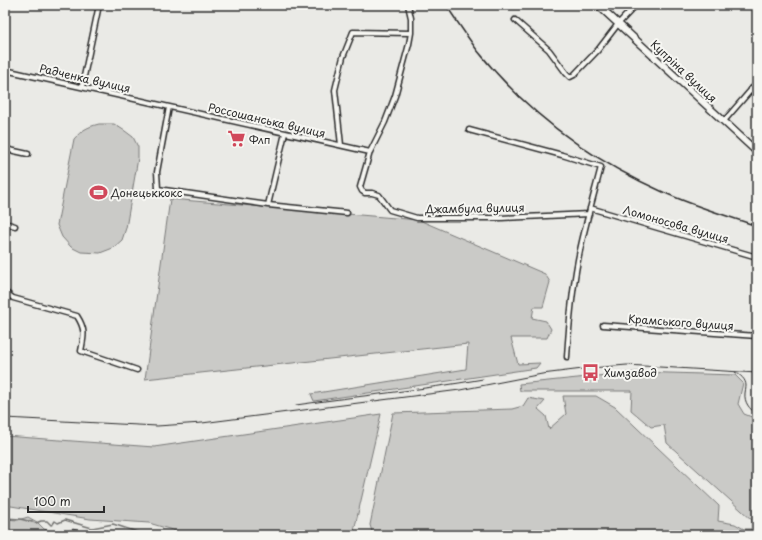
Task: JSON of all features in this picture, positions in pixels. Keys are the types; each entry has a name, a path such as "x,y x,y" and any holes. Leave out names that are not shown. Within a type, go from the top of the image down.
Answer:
{"main road":[{"name":"Купріна вулиця","path":"598,5 757,152"}],"street":[{"path":"82,86 99,5"},
{"path":"370,152 385,122 395,96 409,44 411,18 408,5"},
{"path":"515,20 549,50 570,77 574,75 598,50 618,24 636,5"},
{"path":"341,145 335,90 343,57 353,32 411,33"},
{"name":"Радченка вулиця","path":"5,70 82,86 160,105"},
{"path":"724,121 757,83"},
{"path":"751,89 757,94"},
{"name":"Россошанська вулиця","path":"160,105 370,152"},
{"path":"169,107 157,172 158,189 268,205 347,213"},
{"path":"469,130 562,155 601,168 578,259 567,357"},
{"path":"268,205 285,133"},
{"path":"5,149 28,154"},
{"name":"Джамбула вулиця","path":"370,152 360,187 362,191 378,195 390,210 418,218 501,218 589,214"},
{"name":"Ломоносова вулиця","path":"590,208 757,257"},
{"path":"5,223 15,226"},
{"path":"5,292 12,298 77,316 81,322 84,333 81,351 137,370"},
{"name":"Крамського вулиця","path":"603,325 757,336"}],"shaded area":[{"name":"Донецьккокс","path":"99,124 114,124 133,137 138,147 138,158 126,228 122,240 113,248 100,253 81,252 71,247 62,237 57,225 74,139 85,129"},
{"path":"170,199 419,220 545,274 550,282 543,307 534,307 532,318 546,321 551,329 547,338 511,338 518,364 540,363 536,368 314,401 311,394 466,369 468,344 145,379"},
{"path":"636,372 735,375 743,383 738,404 744,414 757,419 757,535 373,535 370,525 393,413 512,409 523,406 528,398 545,401 538,409 546,416 549,429 566,414 563,396 596,396 615,407 719,506 718,521 735,524 744,529 752,529 752,520 667,443 664,425 651,427 631,410 632,391 520,391 519,384"},
{"path":"381,414 353,535 189,535 149,523 90,519 5,505 5,436 154,447"},
{"path":"28,517 37,522 44,529 53,532 64,533 73,529 93,535 5,535 5,519 18,520"}],"waterway":[{"path":"5,518 20,519 36,523 47,521 51,525 55,521 58,523 65,520 92,528 113,524 146,535"}],"tram line":[{"path":"5,418 157,426 202,423 460,390 542,374 591,368 627,365 757,373"},
{"path":"735,372 744,379 746,386 746,402 749,408 757,414"},
{"path":"296,405 483,379"}],"railway":[{"path":"446,5 477,50 496,73 538,114 561,132 610,165 663,192 697,206 757,226"}],"place":[{"name":"Флп","path":"236,139"},
{"name":"Донецьккокс","path":"98,192"},
{"name":"Химзавод","path":"591,372"}]}
